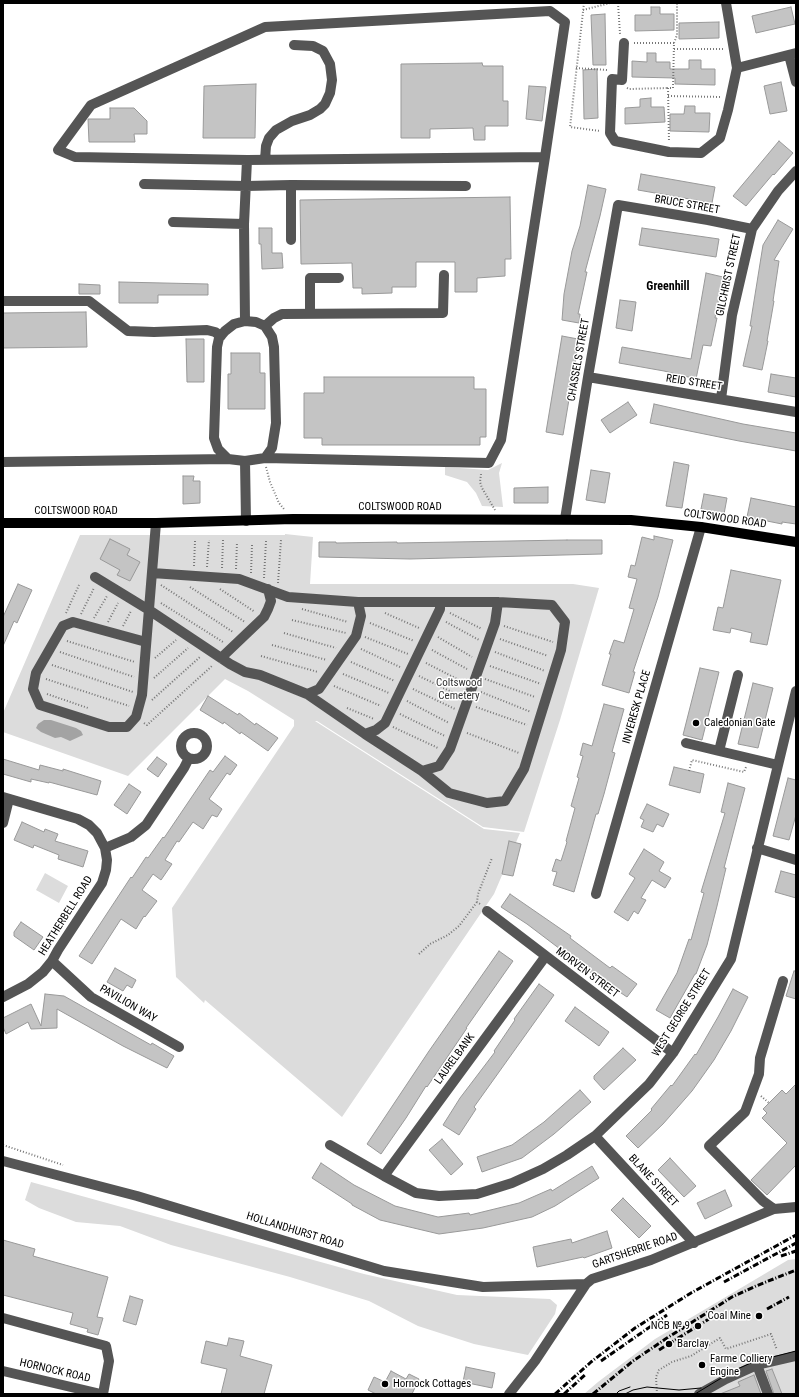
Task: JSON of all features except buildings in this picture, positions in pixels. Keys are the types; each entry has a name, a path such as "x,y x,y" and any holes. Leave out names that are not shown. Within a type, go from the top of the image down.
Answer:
{"main road":[{"name":"COLTSWOOD ROAD","path":"3,523 156,523 293,519 630,520 701,527 796,542"}],"street":[{"path":"624,43 622,80 612,79 610,133 615,141 669,152 700,153 720,138 731,98 737,68 726,3"},
{"path":"3,462 228,459 245,461 265,458 489,463 502,440 565,22 550,11 265,27 90,105 58,150 75,157 247,160 544,157"},
{"path":"265,160 266,146 269,138 276,130 292,121 310,115 320,109 325,104 330,93 332,80 330,64 323,51 312,46 294,45"},
{"path":"737,68 793,54 796,82"},
{"path":"244,321 244,224 247,160"},
{"name":"GILCHRIST STREET","path":"721,399 732,315 752,229 778,191 796,171"},
{"path":"144,184 246,186 466,186"},
{"path":"291,185 292,240"},
{"name":"BRUCE STREET","path":"618,205 752,229"},
{"name":"CHASSELS STREET","path":"565,519 618,205"},
{"path":"173,222 244,224"},
{"path":"265,326 274,318 282,314 443,313 444,275"},
{"path":"310,314 310,278 339,278"},
{"path":"3,301 89,301 128,331 154,332 207,330 215,332 221,336"},
{"path":"228,459 218,449 214,438 218,347 221,336 225,331 234,324 244,321 256,322 265,326 272,337 274,347 276,423 272,448 265,458"},
{"name":"REID STREET","path":"588,377 796,412"},
{"path":"245,461 246,521"},
{"path":"146,642 73,622 63,626 35,676 33,689 40,705 108,727 127,726 136,717 142,695 156,523"},
{"name":"INVERESK PLACE","path":"596,894 701,527"},
{"path":"97,578 245,672 260,675 306,694 364,734 422,771 449,793 487,804 505,801 524,769 562,645 565,622 552,605 498,602 440,605 358,602 288,597 235,579 188,576 152,576"},
{"path":"221,658 241,637 264,617 271,601 270,590"},
{"path":"306,694 319,689 356,636 361,616 358,602"},
{"path":"422,771 439,766 450,749 495,622 498,602"},
{"path":"364,734 376,730 385,724 423,645 440,605"},
{"path":"719,751 738,675"},
{"name":"WEST GEORGE STREET","path":"330,1145 416,1193 439,1196 477,1194 512,1183 543,1169 595,1136 648,1084 673,1053 730,959 757,848 794,708 796,691"},
{"path":"686,743 778,766"},
{"path":"105,848 131,837 146,824 184,768 189,758"},
{"path":"3,824 6,798"},
{"name":"HEATHERBELL ROAD","path":"3,997 28,984 43,972 52,961 102,883 107,860 105,848 97,833 89,825 78,819 6,798"},
{"path":"757,848 796,860"},
{"name":"MORVEN STREET","path":"487,910 545,957 673,1053"},
{"name":"LAURELBANK","path":"384,1176 545,957"},
{"name":"PAVILION WAY","path":"52,961 91,997 179,1047"},
{"path":"774,1209 763,1201 709,1146 745,1112 759,1074 760,1058 783,981"},
{"name":"BLANE STREET","path":"595,1136 694,1243"},
{"name":"HOLLANDHURST ROAD","path":"3,1161 137,1196 384,1271 483,1287 586,1284"},
{"name":"GARTSHERRIE ROAD","path":"509,1394 535,1361 586,1284 592,1279 651,1260 774,1209 796,1207"},
{"path":"3,1318 106,1346 109,1361 102,1394"},
{"path":"699,1394 726,1379 757,1365 796,1356"},
{"path":"757,1365 768,1394"},
{"name":"HORNOCK ROAD","path":"3,1372 102,1394"}],"path":[{"path":"584,3 570,127 610,133"},
{"path":"583,10 610,3"},
{"path":"618,3 620,43 674,43"},
{"path":"669,152 668,88 673,88 674,43 677,35 677,3"},
{"path":"674,49 734,50"},
{"path":"668,96 731,98"},
{"path":"265,458 266,470 279,502 293,519"},
{"path":"482,463 480,482 500,519"},
{"path":"209,540 206,577 215,586 264,617"},
{"path":"221,578 223,540"},
{"path":"270,590 281,540"},
{"path":"195,541 188,576 183,582 252,627"},
{"path":"266,541 270,590"},
{"path":"235,579 237,542"},
{"path":"250,583 252,545"},
{"path":"152,576 241,637"},
{"path":"78,623 97,578"},
{"path":"65,626 63,619 79,585"},
{"path":"90,626 111,587"},
{"path":"105,630 123,594"},
{"path":"150,595 232,648"},
{"path":"119,634 136,602"},
{"path":"440,605 496,638 558,660"},
{"path":"301,609 359,624 366,622 423,645 482,678 546,701"},
{"path":"495,622 562,645"},
{"path":"56,638 144,665 151,663 184,633"},
{"path":"284,633 348,647 410,671 468,700 472,705 537,729"},
{"path":"50,649 150,682 196,641"},
{"path":"272,645 398,696 488,742 528,756"},
{"path":"35,676 138,709 147,705 208,649"},
{"path":"261,656 333,669"},
{"path":"42,662 142,695"},
{"path":"481,662 550,687"},
{"path":"689,771 692,760 744,772 748,758"},
{"path":"419,954 430,944 448,935 459,926 477,902 478,894 492,858"},
{"path":"477,902 487,910"},
{"path":"3,1145 67,1166"},
{"path":"657,1394 656,1377 659,1370 672,1362 691,1356 720,1338 726,1349 771,1334 780,1359"}],"green space":[{"path":"502,463 499,473 503,507 482,506 476,493 467,482 445,475 445,467 488,470"},
{"name":"Coltswood Cemetery","path":"285,534 313,537 310,584 573,584 599,588 560,720 524,832 483,827 315,721 484,829 520,833 494,894 342,1117 205,1000 204,1003 176,977 172,908 294,726 294,720 248,691 225,679 128,776 3,732 3,713 80,535"},
{"path":"45,873 68,886 59,903 36,890"},
{"path":"31,1182 364,1274 457,1295 550,1299 557,1305 555,1314 528,1355 474,1344 418,1326 369,1301 290,1277 171,1245 120,1226 76,1222 39,1208 25,1200"},
{"path":"796,1259 796,1394 584,1394 655,1339 788,1260"}],"shaded area":[{"path":"44,720 51,720 76,728 81,731 83,735 70,741 61,737 55,738 41,732 36,728 38,724"}],"tram line":[{"path":"695,1394 733,1371 753,1362 796,1351"},
{"path":"616,1394 619,1391 630,1387"},
{"path":"625,1394 633,1390 647,1387 679,1390 701,1388"}],"railway":[{"path":"555,1394 591,1362 635,1328 691,1293 796,1235"},
{"path":"724,1282 796,1243"},
{"path":"781,1256 796,1251"},
{"path":"593,1394 633,1361 732,1297 796,1270"},
{"path":"767,1309 789,1297"},
{"path":"601,1361 667,1315"},
{"path":"659,1350 712,1317"},
{"path":"564,1394 586,1374"}],"place":[{"name":"Caledonian Gate","path":"696,723"},
{"name":"Coal Mine","path":"759,1316"},
{"name":"NCB № 9","path":"698,1326"},
{"name":"Barclay","path":"669,1344"},
{"name":"Farme Colliery Engine","path":"702,1365"},
{"name":"Hornock Cottages","path":"385,1384"}],"district":[{"name":"Greenhill","path":"668,287"}]}
